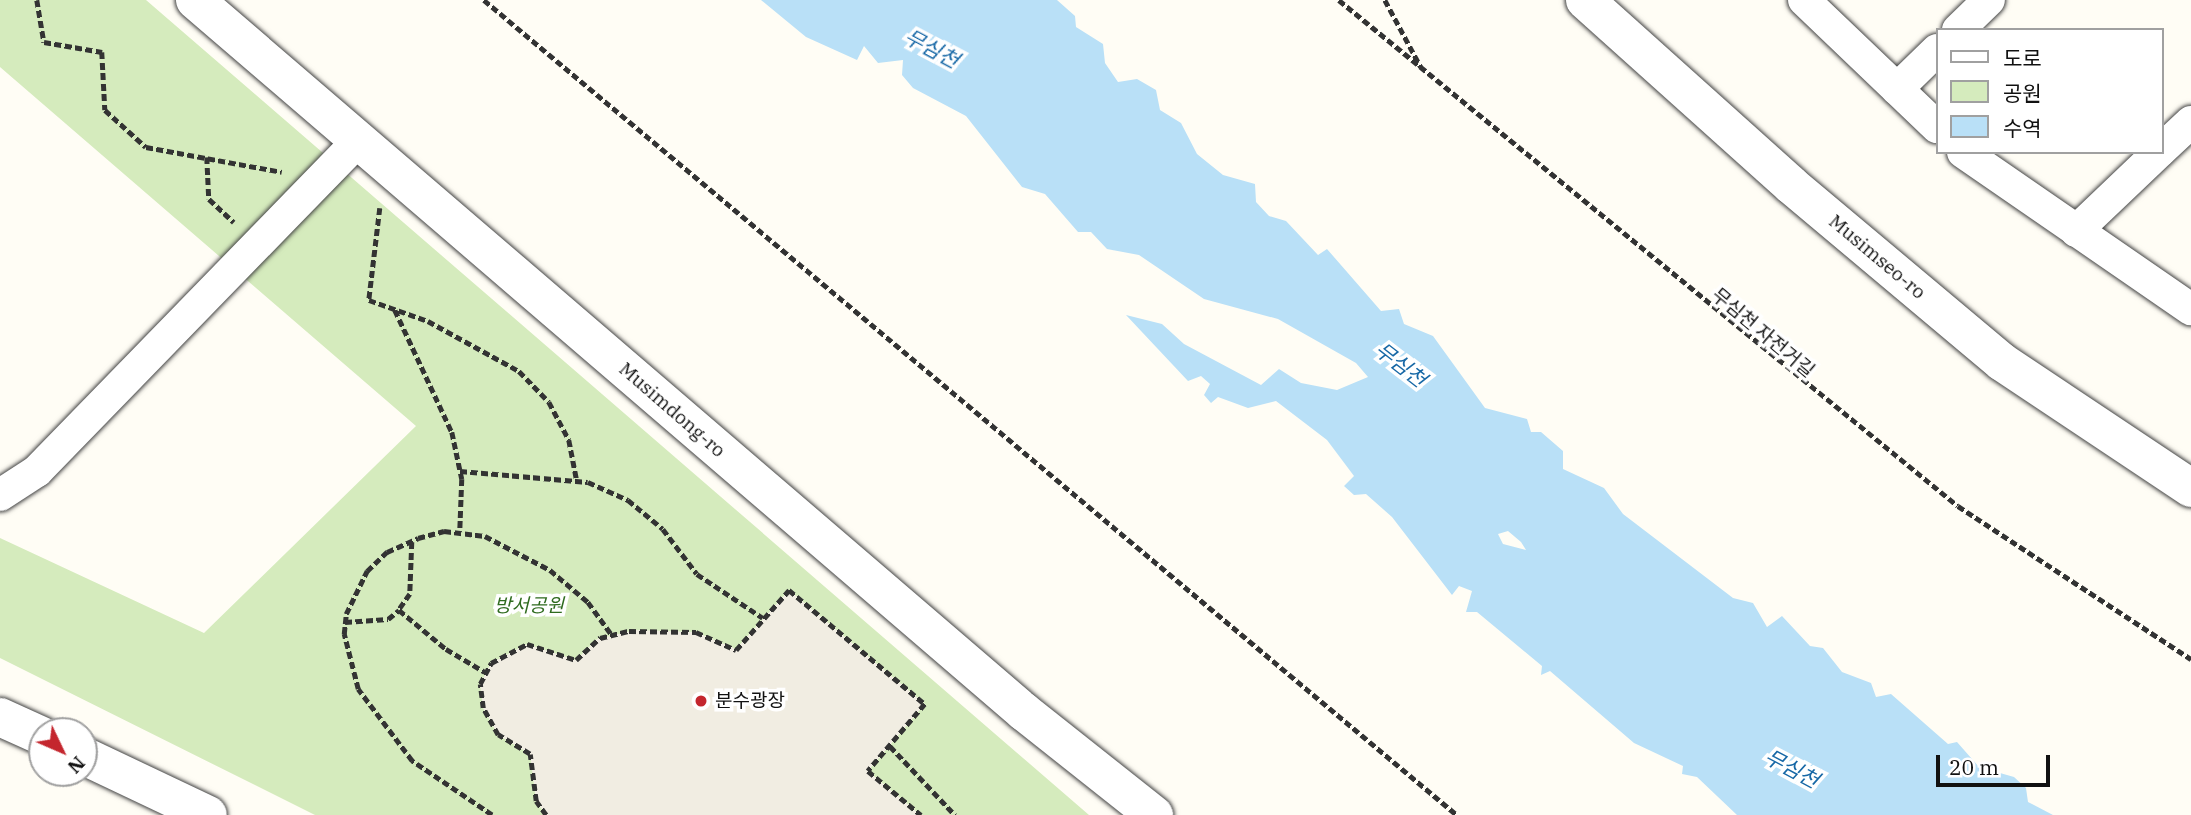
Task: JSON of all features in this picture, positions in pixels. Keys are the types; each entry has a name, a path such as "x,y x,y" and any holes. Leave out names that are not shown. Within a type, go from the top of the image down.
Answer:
{"street":[{"name":"Musimdong-ro","path":"195,0 1024,712 1154,815"},
{"name":"Musimseo-ro","path":"1585,0 1791,185 2002,362 2191,488"},
{"path":"1804,0 1936,126"},
{"path":"1960,28 1989,0"},
{"path":"1897,89 1936,51"},
{"path":"2163,148 2191,122"},
{"path":"0,495 37,471 358,141"},
{"path":"1966,154 2191,309"},
{"path":"2076,231 2157,154"},
{"path":"0,717 28,730"},
{"path":"98,763 208,815"}],"path":[{"path":"37,0 44,42 102,52 105,110 146,147 267,166 314,186"},
{"path":"484,0 1457,815"},
{"name":"무심천 자전거길","path":"1339,0 1958,506 2191,659"},
{"path":"1385,0 1421,68"},
{"path":"207,157 209,199 258,244"},
{"path":"381,201 369,300 484,348 519,371 549,402 569,440 577,481"},
{"path":"395,309 452,432 460,471 460,532"},
{"path":"460,471 577,481 628,500 663,529 697,574 764,618"},
{"path":"492,815 426,773 385,732 349,669 345,622 367,571 412,541 460,532 485,536 550,570 588,602 611,634"},
{"path":"345,622 388,619 399,610 410,594 412,541"},
{"path":"546,815 536,801 530,754 508,744 487,718 480,697 485,672 517,647 539,644 576,660 600,638 629,631 696,632 736,649 789,590 925,704 868,771 921,815"},
{"path":"399,610 446,649 485,672"},
{"path":"890,746 955,815"}],"green space":[{"name":"방서공원","path":"0,0 146,0 1089,815 315,815 0,658 0,538 204,633 416,426 0,67"}],"shaded area":[{"name":"분수광장","path":"789,590 925,704 868,771 921,815 546,815 536,801 530,754 498,735 483,708 480,684 491,663 527,644 576,660 597,639 635,630 696,632 736,649"}],"water":[{"name":"무심천","path":"761,0 1057,0 1075,16 1076,27 1103,44 1105,63 1118,82 1137,79 1156,90 1160,110 1181,123 1197,154 1223,175 1255,184 1256,202 1269,216 1286,221 1318,255 1327,249 1381,311 1399,309 1404,324 1433,336 1485,408 1527,419 1531,432 1541,432 1563,451 1563,469 1604,488 1623,514 1733,598 1753,603 1767,627 1782,616 1810,646 1823,648 1842,672 1871,683 1876,697 1891,694 1948,744 1957,742 1979,767 2014,777 2026,788 2028,802 2053,815 1737,815 1697,777 1682,774 1683,766 1634,743 1550,671 1541,675 1542,666 1477,612 1466,612 1472,591 1459,586 1452,595 1392,517 1366,494 1354,495 1344,486 1354,476 1327,440 1276,401 1248,408 1218,397 1211,403 1204,395 1210,384 1201,376 1188,381 1126,315 1162,324 1184,344 1261,385 1279,369 1301,383 1337,390 1368,377 1356,363 1278,319 1204,299 1139,255 1107,249 1091,232 1078,232 1045,194 1022,187 966,116 913,88 902,75 903,60 878,63 864,46 857,60 806,37","holes":["1508,531 1526,550 1503,544 1498,534"]}],"place":[{"name":"분수광장","path":"701,701"}]}
